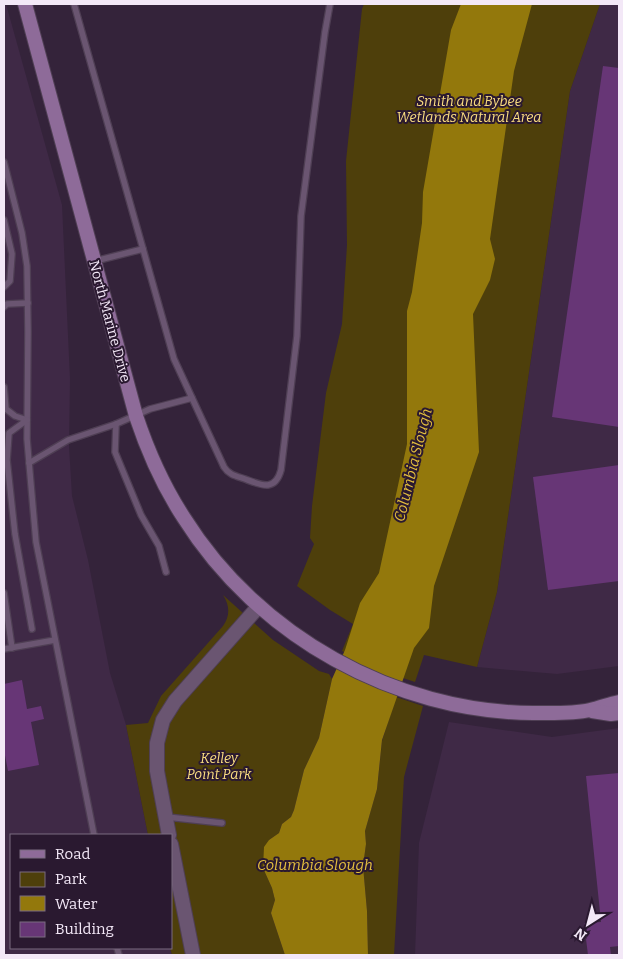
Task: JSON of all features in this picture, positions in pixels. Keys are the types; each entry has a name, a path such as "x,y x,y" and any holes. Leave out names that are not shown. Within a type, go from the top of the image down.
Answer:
{"main road":[{"name":"North Marine Drive","path":"25,4 136,416 159,473 184,519 208,553 259,606 308,644 353,670 421,696 467,707 511,712 551,713 589,710"},
{"path":"589,710 619,702"},
{"path":"589,710 611,714 619,713"}],"street":[{"path":"169,834 156,756 163,720 175,701 259,606"},
{"path":"172,849 194,955"}],"lane":[{"path":"74,4 174,359 220,459 228,472 262,486 269,485 276,480 280,475 282,466 296,336 301,216 330,4"},
{"path":"4,162 25,250 28,303 27,420 36,542 94,834"},
{"path":"4,220 12,254 10,281 4,287"},
{"path":"95,260 143,249"},
{"path":"4,307 7,304 28,303"},
{"path":"4,386 6,409 15,416 27,420"},
{"path":"30,462 68,440 116,424 150,409 192,398"},
{"path":"27,420 9,433 7,460 15,534 32,629"},
{"path":"116,424 115,452 142,515 159,546 166,572"},
{"path":"4,593 12,648"},
{"path":"4,649 55,640"},
{"path":"166,817 222,822"}],"shaded area":[{"path":"4,4 6,4 62,205 70,379 69,446 72,496 88,560 110,673 126,725 148,834 10,834 10,949 170,949 172,955 4,955"},
{"path":"600,4 619,4 619,666 557,674 477,667 497,592 570,91"},
{"path":"449,722 552,737 619,728 619,955 415,955 419,843"}],"green space":[{"name":"Smith and Bybee Wetlands Natural Area","path":"364,4 600,4 570,91 497,592 477,667 424,655 415,682 394,675 342,651 353,624 297,586 314,544 310,538 312,506 326,393 342,324 347,245 346,161"},
{"name":"Kelley Point Park","path":"223,595 273,640 319,671 329,674 332,679 319,738 304,770 294,810 291,817 282,824 279,833 269,840 263,868 272,888 275,900 271,913 285,955 172,955 170,949 172,949 172,834 148,834 126,725 148,723 161,696 223,626 227,618 227,603"},
{"path":"396,697 423,706 404,777 394,955 368,955 363,866 366,844 365,831 377,789 382,741"}],"water":[{"name":"Columbia Slough","path":"461,4 532,4 514,71 490,239 495,259 490,280 473,314 479,452 434,586 429,628 414,648 382,740 377,789 365,831 366,844 363,866 368,955 285,955 271,913 275,900 263,868 264,847 269,840 279,833 282,824 291,817 294,810 304,770 319,738 332,679 345,650 360,603 379,573 407,444 407,311 412,292 422,223 423,192 451,30"}],"building":[{"path":"603,66 619,68 619,427 552,417"},
{"path":"619,465 619,581 548,590 533,477"},
{"path":"22,680 27,709 41,706 44,719 31,722 39,765 8,771 4,750 4,684"},
{"path":"619,773 619,946 610,947 611,955 588,955 584,923 601,922 586,776"}]}
